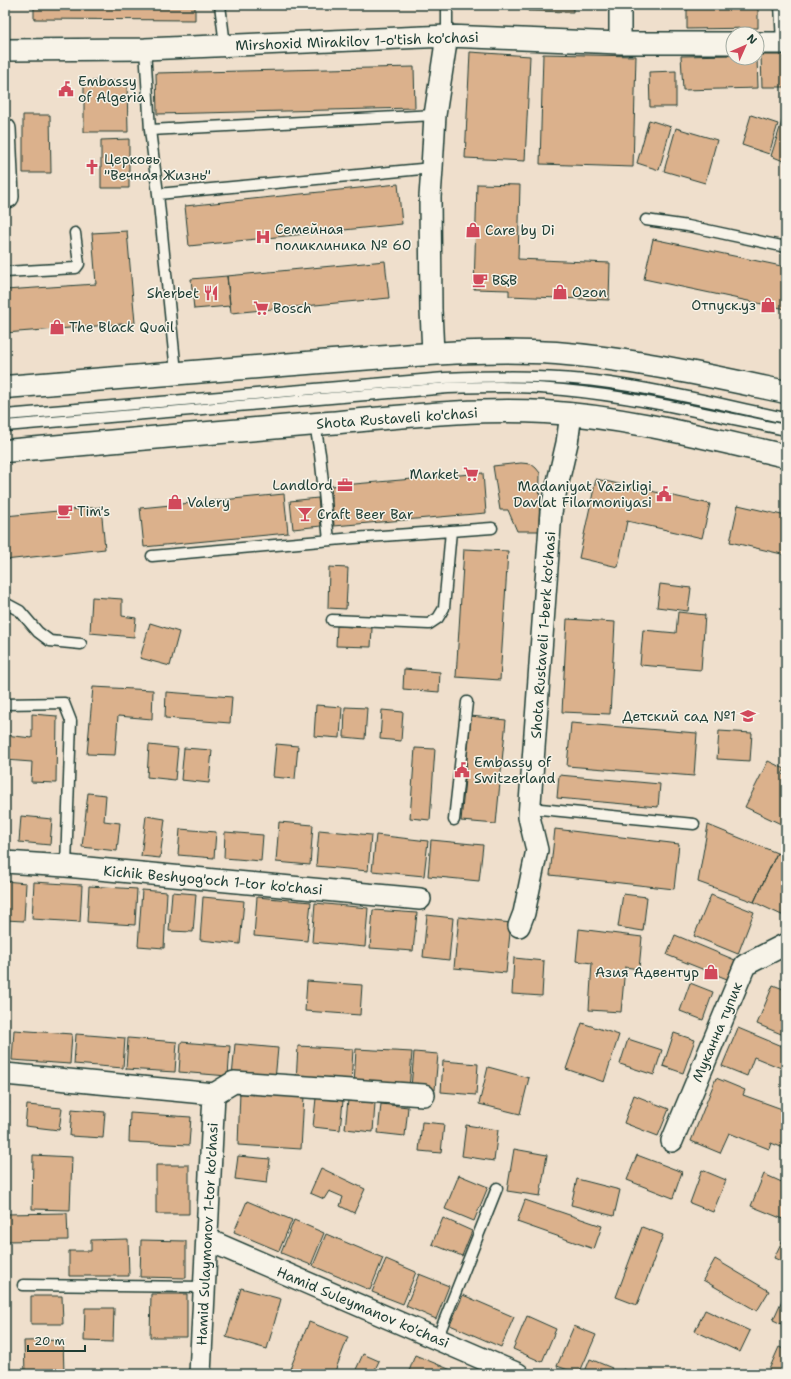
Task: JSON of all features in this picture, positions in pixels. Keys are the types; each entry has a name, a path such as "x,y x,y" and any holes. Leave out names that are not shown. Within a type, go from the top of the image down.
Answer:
{"main road":[{"path":"5,387 176,372 433,353 527,352 572,355 668,368 786,392"},
{"name":"Shota Rustaveli ko'chasi","path":"5,451 427,415 490,412 544,412 599,417 651,426 786,456"}],"street":[{"path":"620,5 620,43"},
{"name":"Mirshoxid Mirakilov 1-o'tish ko'chasi","path":"5,50 145,49 447,36 620,43 725,43"},
{"path":"433,353 430,197 435,115 447,36"},
{"path":"765,43 784,43"},
{"path":"5,129 8,198"},
{"name":"Shota Rustaveli 1-berk ko'chasi","path":"519,926 524,913 537,850 529,817 551,512 567,443 571,414"},
{"name":"Kichik Beshyog'och 1-tor ko'chasi","path":"5,862 66,866 420,899"},
{"name":"Муканна тупик","path":"672,1141 745,965 786,944"},
{"path":"5,1074 214,1094 234,1082 424,1095"},
{"name":"Hamid Sulaymonov 1-tor ko'chasi","path":"200,1374 208,1240 214,1094"},
{"name":"Hamid Suleymanov ko'chasi","path":"208,1240 518,1374"}],"lane":[{"path":"220,5 225,45"},
{"path":"447,5 447,36"},
{"path":"780,5 784,43"},
{"path":"145,49 150,130 176,372"},
{"path":"150,130 435,115"},
{"path":"158,194 432,168"},
{"path":"646,220 688,226 786,247"},
{"path":"5,272 76,268 79,264 75,233"},
{"path":"5,415 437,379 499,376 554,378 610,383 664,392 786,418"},
{"path":"5,426 448,388 497,387 593,393 658,403 786,430"},
{"path":"315,424 320,454 329,540"},
{"path":"152,556 329,540 492,528"},
{"path":"332,620 429,624 438,618 444,608 451,531"},
{"path":"5,603 20,611 38,632 50,641 81,644"},
{"path":"454,820 467,702"},
{"path":"5,704 64,703 71,721 66,866"},
{"path":"530,808 694,824"},
{"path":"437,1339 497,1188"},
{"path":"22,1286 205,1287"}],"building":[{"path":"34,5 195,5 195,20 34,19"},
{"path":"528,5 573,5 573,12 528,11"},
{"path":"758,6 758,26 725,26 725,28 687,29 687,7"},
{"path":"470,52 530,56 525,161 465,158"},
{"path":"543,54 636,56 633,167 540,164"},
{"path":"725,55 725,66 757,66 758,88 683,90 681,56"},
{"path":"765,55 786,55 786,87 762,87 761,66 765,66"},
{"path":"414,67 415,108 157,114 156,73"},
{"path":"676,71 676,107 650,107 649,72"},
{"path":"84,81 127,81 128,132 84,132"},
{"path":"23,115 50,115 51,173 23,173"},
{"path":"751,115 778,124 769,154 742,145"},
{"path":"784,115 786,116 786,162 771,156"},
{"path":"649,120 671,127 659,170 637,163"},
{"path":"676,128 717,140 705,183 664,171"},
{"path":"129,139 129,188 101,188 101,140"},
{"path":"398,184 402,224 189,246 185,206"},
{"path":"477,184 520,185 518,259 610,263 609,300 509,296 509,290 474,289"},
{"path":"127,231 135,323 5,333 5,290 96,284 92,233"},
{"path":"653,239 786,267 786,309 644,279"},
{"path":"385,261 389,298 231,313 227,276"},
{"path":"227,276 230,306 194,309 191,279"},
{"path":"521,463 531,464 540,473 539,531 517,531 508,510 500,510 493,466"},
{"path":"483,473 486,513 334,526 331,486"},
{"path":"596,479 710,504 702,538 627,521 618,567 579,558"},
{"path":"284,494 288,533 144,547 140,508"},
{"path":"318,498 321,526 293,529 290,501"},
{"path":"738,505 786,516 786,555 730,542"},
{"path":"101,507 105,549 5,560 5,516"},
{"path":"464,549 508,551 500,680 456,677"},
{"path":"329,567 348,568 346,609 328,608"},
{"path":"660,584 691,588 688,611 657,607"},
{"path":"92,597 122,599 122,616 136,618 134,637 90,633"},
{"path":"678,612 705,615 701,670 640,665 643,630 676,633"},
{"path":"567,619 615,622 610,714 562,712"},
{"path":"150,623 179,632 170,666 140,658"},
{"path":"337,626 372,628 371,647 336,646"},
{"path":"404,669 440,672 439,692 403,689"},
{"path":"93,687 153,690 152,719 118,716 115,755 87,754"},
{"path":"166,692 232,697 230,723 165,718"},
{"path":"316,705 342,707 340,738 314,736"},
{"path":"345,707 367,708 365,739 344,737"},
{"path":"382,710 403,712 401,741 380,739"},
{"path":"32,714 57,716 56,783 31,782 32,762 5,760 5,735 32,738"},
{"path":"471,716 506,720 496,824 461,821"},
{"path":"571,723 697,733 694,776 567,766"},
{"path":"719,731 752,733 750,761 717,759"},
{"path":"276,744 298,746 295,779 273,777"},
{"path":"149,745 178,748 175,780 147,777"},
{"path":"184,748 212,750 209,783 181,780"},
{"path":"415,748 435,749 430,820 410,818"},
{"path":"768,761 785,769 782,774 786,776 786,819 783,825 745,807"},
{"path":"559,775 660,784 658,807 557,798"},
{"path":"88,793 106,795 104,821 120,823 117,851 82,847"},
{"path":"21,816 52,819 50,845 19,842"},
{"path":"146,816 165,819 160,858 141,856"},
{"path":"279,822 313,825 310,865 276,862"},
{"path":"708,825 777,853 754,902 698,882"},
{"path":"180,829 216,832 214,858 178,855"},
{"path":"555,829 679,844 674,889 550,875"},
{"path":"319,830 371,835 368,871 316,866"},
{"path":"225,832 263,835 261,861 224,858"},
{"path":"376,835 428,841 424,876 372,871"},
{"path":"431,840 483,845 479,881 428,876"},
{"path":"777,853 786,857 786,917 754,902"},
{"path":"5,881 26,883 24,921 5,920"},
{"path":"34,882 82,885 80,922 32,919"},
{"path":"89,886 137,889 135,925 87,922"},
{"path":"142,890 167,892 164,948 138,946"},
{"path":"172,892 196,894 193,932 169,931"},
{"path":"623,894 647,897 643,931 618,927"},
{"path":"711,895 754,912 738,954 694,936"},
{"path":"203,897 244,901 240,944 200,940"},
{"path":"257,897 311,902 307,941 254,936"},
{"path":"315,903 368,908 365,947 312,942"},
{"path":"373,910 417,913 413,951 370,948"},
{"path":"427,915 453,918 449,960 423,957"},
{"path":"459,917 511,923 506,973 454,968"},
{"path":"579,929 642,937 639,969 625,967 621,1012 589,1010 592,963 576,961"},
{"path":"675,935 735,960 727,979 667,955"},
{"path":"514,958 544,961 542,996 512,994"},
{"path":"307,981 362,985 360,1015 305,1011"},
{"path":"690,983 713,992 703,1020 680,1011"},
{"path":"773,985 786,990 786,1036 757,1024"},
{"path":"582,1023 619,1035 604,1082 566,1069"},
{"path":"738,1028 786,1048 786,1070 754,1057 747,1076 722,1066"},
{"path":"14,1030 72,1034 70,1064 12,1060"},
{"path":"674,1033 695,1040 683,1073 663,1066"},
{"path":"76,1034 125,1038 123,1068 74,1064"},
{"path":"128,1038 177,1042 175,1072 126,1069"},
{"path":"628,1039 662,1050 654,1075 620,1064"},
{"path":"181,1042 230,1046 228,1076 179,1072"},
{"path":"235,1044 278,1048 275,1080 232,1077"},
{"path":"298,1046 353,1049 351,1085 296,1082"},
{"path":"356,1049 412,1052 409,1089 354,1085"},
{"path":"414,1052 438,1054 435,1090 411,1088"},
{"path":"443,1061 478,1064 476,1095 441,1092"},
{"path":"488,1067 529,1078 520,1114 479,1104"},
{"path":"716,1078 745,1090 743,1095 782,1109 781,1114 786,1116 786,1149 771,1143 769,1149 729,1133 720,1153 691,1141"},
{"path":"240,1092 304,1096 301,1149 238,1145"},
{"path":"634,1095 669,1109 658,1136 624,1123"},
{"path":"316,1098 343,1101 340,1130 313,1127"},
{"path":"348,1100 375,1103 373,1132 345,1129"},
{"path":"5,1102 9,1102 5,1135"},
{"path":"381,1104 408,1107 405,1136 378,1133"},
{"path":"27,1105 62,1108 59,1130 25,1126"},
{"path":"72,1109 105,1112 103,1138 70,1136"},
{"path":"130,1113 191,1117 189,1145 129,1142"},
{"path":"422,1122 444,1124 441,1153 419,1151"},
{"path":"466,1125 498,1130 494,1161 462,1156"},
{"path":"514,1149 547,1155 540,1196 507,1191"},
{"path":"33,1155 72,1157 70,1210 32,1209"},
{"path":"637,1155 682,1172 673,1198 627,1180"},
{"path":"238,1156 270,1159 267,1183 235,1179"},
{"path":"156,1165 189,1165 189,1214 156,1214"},
{"path":"321,1168 365,1189 354,1213 340,1206 343,1197 329,1191 324,1199 310,1193"},
{"path":"702,1170 726,1180 713,1212 690,1203"},
{"path":"764,1174 786,1184 786,1213 783,1219 751,1206"},
{"path":"459,1175 488,1187 474,1221 445,1209"},
{"path":"577,1179 620,1190 614,1216 571,1205"},
{"path":"525,1200 602,1226 594,1249 517,1222"},
{"path":"247,1201 292,1220 279,1251 234,1232"},
{"path":"67,1213 68,1240 5,1241 5,1214"},
{"path":"443,1218 472,1231 462,1256 432,1244"},
{"path":"294,1220 324,1233 311,1265 281,1253"},
{"path":"642,1227 663,1235 637,1305 616,1297"},
{"path":"326,1234 383,1258 370,1290 313,1266"},
{"path":"784,1237 786,1238 786,1263 774,1258"},
{"path":"128,1239 129,1276 69,1276 69,1251 91,1251 91,1240"},
{"path":"141,1240 186,1241 186,1278 140,1277"},
{"path":"386,1259 416,1272 403,1304 372,1292"},
{"path":"715,1259 769,1291 757,1311 703,1280"},
{"path":"419,1274 449,1286 436,1319 406,1306"},
{"path":"241,1288 281,1299 267,1349 226,1337"},
{"path":"151,1294 187,1294 187,1337 150,1337"},
{"path":"463,1295 514,1317 501,1347 450,1325"},
{"path":"31,1296 62,1296 63,1324 31,1324"},
{"path":"783,1298 786,1300 786,1326 773,1320"},
{"path":"85,1308 114,1308 113,1342 84,1341"},
{"path":"705,1310 750,1331 740,1352 695,1331"},
{"path":"527,1316 556,1329 542,1362 513,1349"},
{"path":"309,1322 348,1337 334,1374 304,1374 290,1369"},
{"path":"574,1326 596,1335 579,1374 557,1366"},
{"path":"63,1340 64,1374 25,1374 24,1341"},
{"path":"779,1347 786,1350 786,1374 767,1374"},
{"path":"363,1354 379,1361 373,1374 354,1374"},
{"path":"415,1355 456,1372 455,1374 408,1374"},
{"path":"590,1359 612,1368 609,1374 584,1374"},
{"path":"623,1369 634,1374 621,1374"}],"place":[{"name":"Embassy of Algeria","path":"66,89"},
{"name":"Церковь \"Вечная Жизнь\"","path":"92,167"},
{"name":"Care by Di","path":"473,230"},
{"name":"Семейная поликлиника № 60","path":"263,237"},
{"name":"B&B","path":"480,280"},
{"name":"Ozon","path":"560,292"},
{"name":"Sherbet","path":"211,293"},
{"name":"Отпуск.уз","path":"768,305"},
{"name":"Bosch","path":"261,308"},
{"name":"The Black Quail","path":"57,327"},
{"name":"Market","path":"471,474"},
{"name":"Landlord","path":"345,485"},
{"name":"Madaniyat Vazirligi Davlat Filarmoniyasi","path":"664,494"},
{"name":"Valery","path":"175,502"},
{"name":"Tim's","path":"65,511"},
{"name":"Craft Beer Bar","path":"305,514"},
{"name":"Детский сад №1","path":"748,716"},
{"name":"Embassy of Switzerland","path":"462,770"},
{"name":"Азия Адвентур","path":"711,972"}]}
